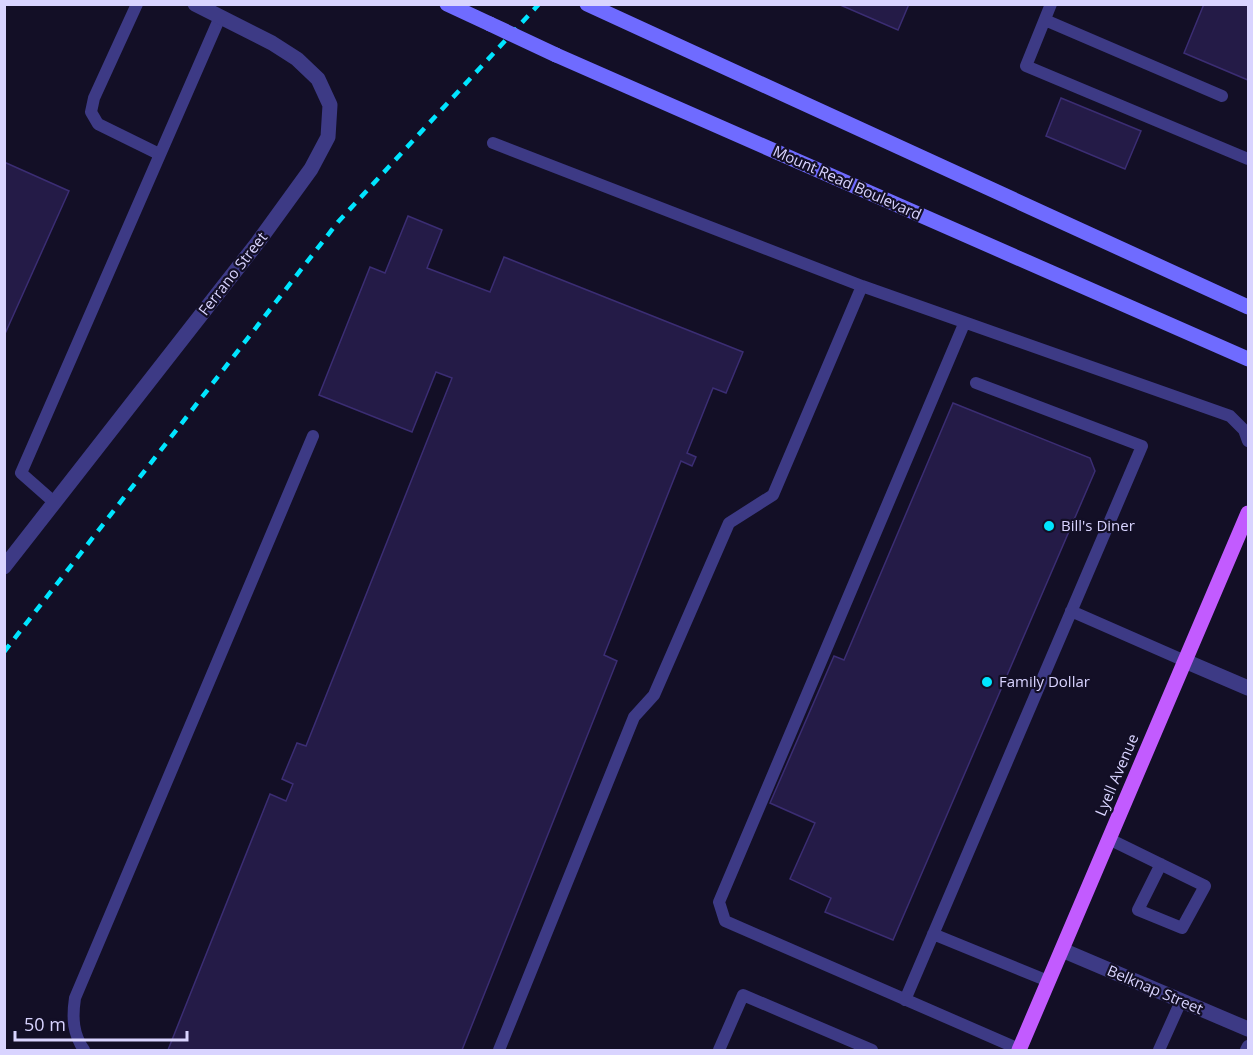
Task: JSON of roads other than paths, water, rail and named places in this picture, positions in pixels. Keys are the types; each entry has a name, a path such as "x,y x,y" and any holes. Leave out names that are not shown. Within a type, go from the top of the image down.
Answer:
{"main road":[{"name":"Mount Read Boulevard","path":"447,4 556,55 1248,359"},
{"path":"594,8 1248,307"},
{"name":"Lyell Avenue","path":"1019,1050 1248,513"}],"street":[{"name":"Ferrano Street","path":"5,565 258,242 311,170 328,137 330,105 318,79 297,58 195,4"},
{"path":"1185,661 1248,688"},
{"name":"Belknap Street","path":"1062,950 1248,1029"}],"lane":[{"path":"137,4 94,98 91,112 98,124 159,154"},
{"path":"1051,4 1026,66 1248,159"},
{"path":"55,503 21,473 220,17"},
{"path":"1045,20 1222,96"},
{"path":"493,143 964,324 1230,416 1244,430 1248,441"},
{"path":"499,1050 634,717 654,695 729,523 773,495 862,286"},
{"path":"964,324 719,902 725,921 1019,1050"},
{"path":"905,1000 1142,446 976,382"},
{"path":"84,1050 74,1030 72,1014 75,998 313,435"},
{"path":"1071,611 1185,661"},
{"path":"1109,839 1161,864 1205,886 1182,928 1138,910 1161,864"},
{"path":"933,934 1048,981"},
{"path":"719,1050 743,995 872,1050"},
{"path":"1159,1050 1181,1001"},
{"path":"1246,1050 1248,1046"}],"railway":[{"path":"4,652 338,222 539,4"}],"place":[{"name":"Bill's Diner","path":"1049,526"},
{"name":"Family Dollar","path":"987,682"}]}
